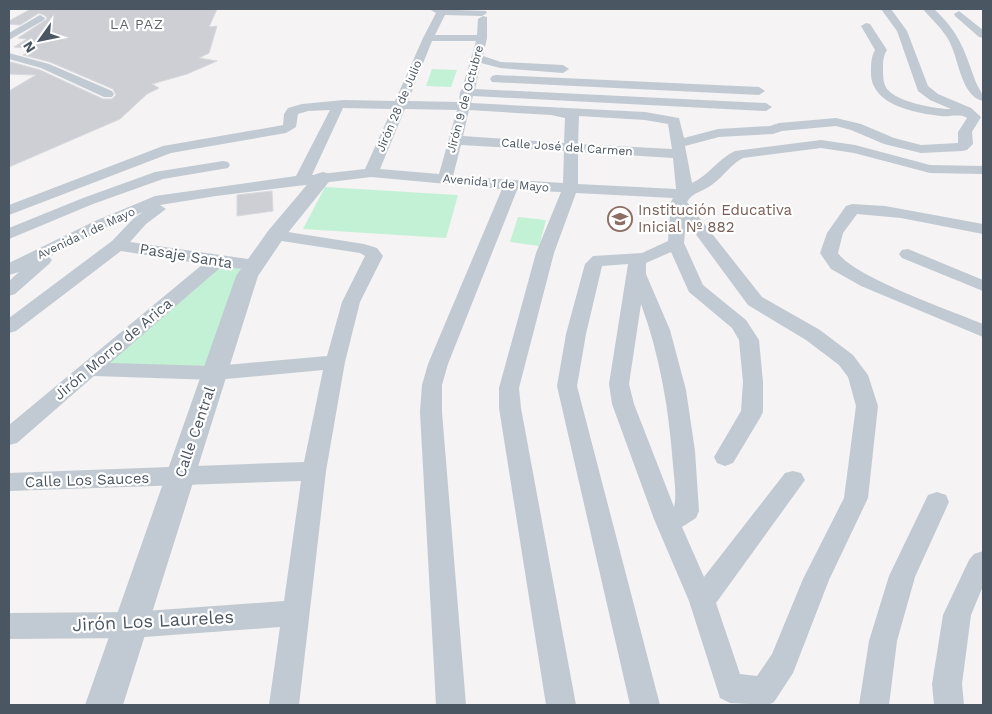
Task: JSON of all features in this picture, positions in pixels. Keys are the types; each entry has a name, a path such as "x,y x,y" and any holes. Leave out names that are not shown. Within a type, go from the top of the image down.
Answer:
{"street":[{"path":"886,9 902,31 922,88 934,97 966,111"},
{"path":"928,9 941,20 961,53 972,89 983,97"},
{"name":"Jirón 9 de Octubre","path":"438,10 483,16 482,38 462,106 445,178"},
{"name":"Jirón 28 de Julio","path":"371,173 438,10"},
{"path":"959,14 983,35"},
{"path":"9,37 38,20 17,21"},
{"path":"866,26 868,34 875,40 881,50 877,57 876,79 885,94 902,103 944,114 966,111"},
{"path":"428,38 482,38"},
{"path":"9,56 45,66 108,94"},
{"path":"476,59 486,60 500,66 579,70"},
{"path":"470,78 756,86 694,76"},
{"path":"466,92 766,107"},
{"path":"9,210 168,149 284,129 289,126 291,115 295,110 305,108 351,104 462,106 645,116 674,121 685,185 681,198 676,243 695,288 739,324 749,340 753,382 752,412 725,457"},
{"path":"312,179 338,106"},
{"name":"Calle José del Carmen","path":"454,140 572,147 678,149 718,133 773,130 780,127 836,122 850,125 889,141 920,149 950,149 962,147 966,144 964,134 966,128 974,119 966,111"},
{"path":"551,112 572,115 570,189 544,253 509,388 510,408 562,705"},
{"name":"Avenida 1 de Mayo","path":"9,270 101,224 160,200 186,194 251,188 312,179 371,173 681,198 707,182 730,159 740,154 769,152 821,144 839,146 930,169 983,170"},
{"path":"9,234 103,195 160,174 223,164"},
{"name":"Calle Central","path":"104,705 247,276 312,179"},
{"path":"451,705 431,412 432,385 438,364 511,185"},
{"path":"9,327 118,245 140,221 174,199 186,194"},
{"path":"676,243 644,258 637,267 619,384 623,404 666,519 702,601 730,688 764,692 783,663 816,579 856,498 867,406 858,375 846,360 814,335 755,301 681,198"},
{"path":"983,229 945,224 872,208 852,209 835,233 829,253 837,265 913,302 983,331"},
{"path":"276,235 364,250 371,252 374,256 351,302 335,362 314,471 284,705"},
{"path":"9,290 63,243"},
{"name":"Pasaje Santa","path":"118,245 217,262 254,265"},
{"path":"908,254 983,286"},
{"path":"637,267 599,260 594,264 576,334 567,386 645,705"},
{"name":"Jirón Morro de Arica","path":"9,437 217,262"},
{"path":"637,267 651,300 672,375 685,468 687,511 678,518 666,519"},
{"path":"89,369 215,373 335,362"},
{"name":"Calle Los Sauces","path":"9,482 314,471"},
{"path":"702,601 793,480"},
{"path":"874,705 883,641 902,576 937,502"},
{"path":"948,705 947,684 957,615 978,568 983,562"},
{"name":"Jirón Los Laureles","path":"9,626 130,625 296,613"}],"green space":[{"path":"432,69 457,70 451,87 426,86"},
{"path":"325,187 458,195 446,238 303,229"},
{"path":"518,217 546,220 539,246 510,242"},
{"path":"219,265 245,269 209,366 101,365"}],"building":[{"path":"31,9 217,9 209,27 217,26 209,53 199,58 217,61 187,74 152,84 159,88 147,94 120,119 9,167 9,91 36,75 9,74 9,63 40,70 103,99 112,99 116,95 113,89 50,62 23,55 34,48 14,47 27,39 18,38 47,19 46,16 39,13 20,25 9,24 9,21"},
{"path":"272,191 273,211 237,216 237,195"}],"place":[{"name":"Institución Educativa Inicial Nº 882","path":"620,219"}],"district":[{"name":"LA PAZ","path":"137,24"}]}
